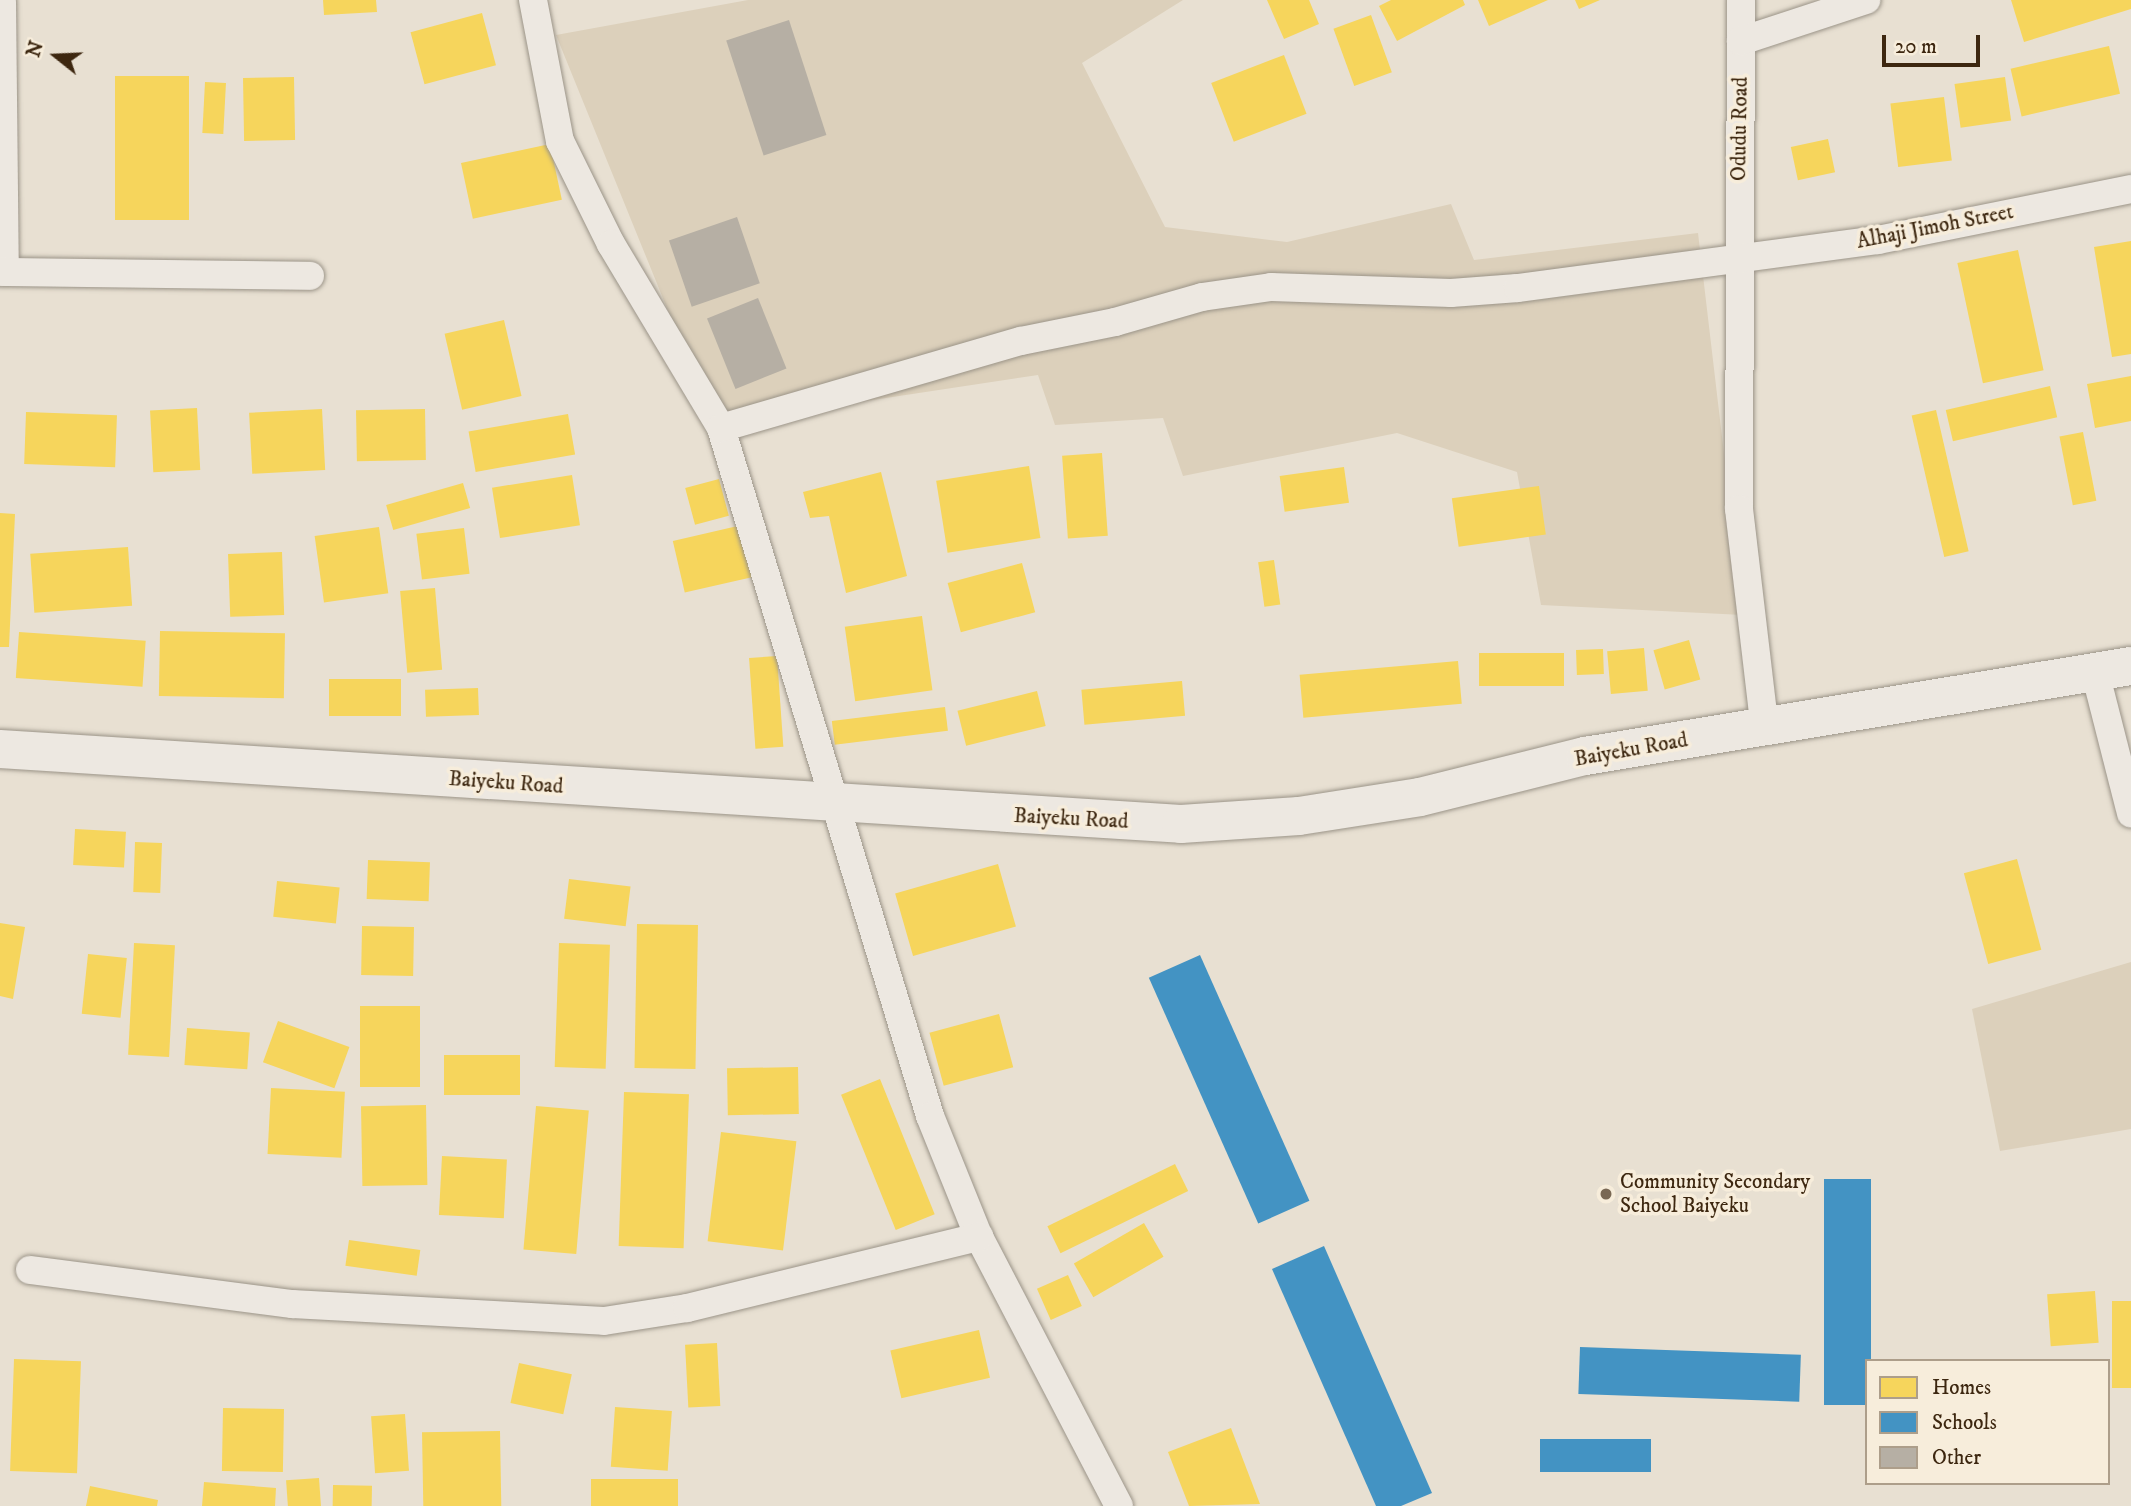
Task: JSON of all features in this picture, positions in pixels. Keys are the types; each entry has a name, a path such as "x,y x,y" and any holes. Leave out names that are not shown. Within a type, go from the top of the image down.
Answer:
{"main road":[{"name":"Baiyeku Road","path":"0,749 835,805 1181,824 1299,816 1420,797 1585,756 1765,729 2113,669"}],"street":[{"path":"533,0 560,141 611,244 720,428 930,1116 979,1237 1119,1506"},
{"name":"Odudu Road","path":"1741,0 1739,509 1765,729"},
{"path":"1741,41 1866,0"},
{"path":"2,2 2,272 310,276"},
{"name":"Alhaji Jimoh Street","path":"720,428 1021,341 1115,322 1202,297 1271,287 1451,293 1878,240 2131,189"},
{"path":"2113,669 2131,813"},
{"path":"30,1270 292,1304 604,1321 687,1308 979,1237"}],"shaded area":[{"path":"748,0 1183,0 1082,63 1165,227 1287,242 1451,204 1474,260 1698,233 1743,615 1541,605 1517,472 1397,433 1183,476 1163,418 1055,425 1038,375 714,424 556,35"},
{"path":"2131,962 2131,1129 2000,1151 1972,1009"}],"building: Homes":[{"path":"323,0 376,0 377,12 324,15"},
{"path":"1267,0 1309,0 1319,24 1284,39"},
{"path":"1391,0 1463,0 1465,5 1397,41 1379,6"},
{"path":"1478,0 1548,0 1489,26"},
{"path":"1575,0 1600,0 1579,9"},
{"path":"2011,0 2131,0 2131,9 2024,42"},
{"path":"482,13 496,65 424,84 411,32"},
{"path":"1371,15 1392,72 1354,86 1333,29"},
{"path":"2109,46 2120,94 2022,116 2011,69"},
{"path":"1284,55 1307,114 1234,142 1211,83"},
{"path":"115,76 189,76 189,220 115,220"},
{"path":"294,77 295,140 244,141 243,78"},
{"path":"2005,77 2011,121 1961,128 1954,84"},
{"path":"205,82 226,83 223,134 202,133"},
{"path":"1944,97 1952,161 1898,167 1890,104"},
{"path":"1828,139 1835,172 1798,180 1791,147"},
{"path":"550,144 562,200 473,219 461,163"},
{"path":"2131,241 2131,354 2112,357 2094,247"},
{"path":"2018,250 2044,370 1983,383 1957,263"},
{"path":"504,320 522,396 462,410 445,334"},
{"path":"2131,376 2131,421 2095,428 2087,384"},
{"path":"2050,386 2057,417 1953,441 1946,410"},
{"path":"197,408 200,470 153,472 150,410"},
{"path":"322,409 325,470 252,474 249,413"},
{"path":"425,409 426,460 357,461 356,410"},
{"path":"1936,410 1969,551 1944,557 1912,416"},
{"path":"26,412 117,415 115,467 24,464"},
{"path":"568,414 575,454 476,472 469,432"},
{"path":"2083,432 2096,501 2073,505 2059,437"},
{"path":"1102,453 1108,536 1068,539 1062,456"},
{"path":"1029,466 1040,538 948,553 936,481"},
{"path":"1344,467 1349,503 1285,512 1280,476"},
{"path":"881,472 907,576 846,593 829,516 810,518 803,492"},
{"path":"572,475 580,525 500,538 492,488"},
{"path":"719,479 729,516 695,525 685,488"},
{"path":"463,483 470,508 393,530 386,505"},
{"path":"1539,486 1546,535 1459,547 1452,498"},
{"path":"0,513 15,514 9,647 0,647"},
{"path":"742,525 754,577 685,593 673,541"},
{"path":"379,527 388,593 324,602 315,536"},
{"path":"464,528 470,574 422,580 416,534"},
{"path":"128,547 132,606 34,613 30,554"},
{"path":"282,552 284,615 230,617 228,554"},
{"path":"1274,560 1280,605 1264,607 1258,562"},
{"path":"1022,563 1035,612 961,632 948,583"},
{"path":"435,588 442,670 407,673 400,591"},
{"path":"922,616 932,690 855,701 845,627"},
{"path":"160,631 285,633 284,698 159,696"},
{"path":"19,632 146,641 142,687 16,678"},
{"path":"1689,640 1700,679 1665,690 1653,650"},
{"path":"1644,648 1648,691 1611,694 1607,651"},
{"path":"1603,649 1604,674 1577,675 1576,650"},
{"path":"1479,653 1564,653 1564,686 1479,686"},
{"path":"777,656 783,747 755,749 749,658"},
{"path":"1458,661 1462,704 1303,718 1300,675"},
{"path":"329,679 401,679 401,716 329,716"},
{"path":"1182,681 1185,716 1084,725 1081,690"},
{"path":"478,688 479,715 426,717 425,690"},
{"path":"1037,691 1046,726 966,746 957,711"},
{"path":"945,707 948,731 835,745 832,721"},
{"path":"75,829 126,832 124,868 73,865"},
{"path":"135,842 162,843 160,893 133,892"},
{"path":"2017,859 2041,950 1988,964 1964,873"},
{"path":"368,860 430,862 429,901 367,899"},
{"path":"998,864 1016,926 913,956 895,893"},
{"path":"569,879 631,887 626,926 564,919"},
{"path":"277,881 340,888 336,923 273,917"},
{"path":"0,923 25,927 13,999 0,996"},
{"path":"637,924 698,925 695,1069 634,1068"},
{"path":"362,926 414,927 413,976 361,975"},
{"path":"134,943 175,945 169,1057 128,1055"},
{"path":"559,943 610,945 606,1069 555,1067"},
{"path":"88,954 127,958 121,1018 82,1014"},
{"path":"360,1006 420,1006 420,1087 360,1087"},
{"path":"999,1014 1013,1067 944,1086 929,1033"},
{"path":"278,1021 349,1047 334,1088 263,1062"},
{"path":"187,1028 250,1032 247,1069 184,1065"},
{"path":"444,1055 520,1055 520,1095 444,1095"},
{"path":"798,1067 799,1114 728,1115 727,1068"},
{"path":"880,1079 935,1214 896,1230 841,1095"},
{"path":"271,1088 345,1092 341,1158 268,1154"},
{"path":"624,1092 689,1094 684,1248 619,1246"},
{"path":"426,1105 427,1185 362,1186 361,1106"},
{"path":"536,1106 589,1111 576,1254 523,1249"},
{"path":"721,1132 796,1141 783,1250 708,1241"},
{"path":"442,1156 507,1159 504,1218 439,1215"},
{"path":"1175,1164 1188,1191 1061,1253 1047,1226"},
{"path":"1144,1223 1164,1257 1093,1297 1074,1264"},
{"path":"349,1240 420,1250 417,1276 345,1266"},
{"path":"1068,1275 1082,1306 1051,1320 1037,1289"},
{"path":"2095,1291 2099,1343 2051,1346 2047,1294"},
{"path":"2112,1301 2131,1301 2131,1388 2112,1388"},
{"path":"979,1330 990,1378 901,1398 890,1350"},
{"path":"717,1343 720,1406 688,1408 685,1345"},
{"path":"14,1359 81,1361 77,1473 10,1471"},
{"path":"519,1363 572,1374 563,1414 510,1403"},
{"path":"615,1407 672,1411 668,1471 611,1467"},
{"path":"223,1408 284,1409 283,1472 222,1471"},
{"path":"405,1414 409,1471 375,1473 371,1416"},
{"path":"1231,1428 1260,1504 1189,1506 1168,1452"},
{"path":"500,1431 501,1506 423,1506 422,1432"},
{"path":"319,1478 321,1506 288,1506 286,1480"},
{"path":"591,1479 678,1479 678,1506 591,1506"},
{"path":"204,1482 276,1488 275,1506 202,1506"},
{"path":"333,1485 372,1486 372,1506 333,1506"},
{"path":"90,1486 158,1500 157,1506 86,1506"}],"building: Schools":[{"path":"1200,955 1309,1201 1258,1224 1149,978"},
{"path":"1824,1179 1871,1179 1871,1359 1865,1359 1865,1405 1824,1405"},
{"path":"1324,1246 1432,1493 1401,1506 1376,1506 1272,1269"},
{"path":"1580,1347 1801,1355 1799,1402 1578,1394"},
{"path":"1540,1439 1651,1439 1651,1472 1540,1472"}],"building: Other":[{"path":"789,20 826,135 764,155 726,40"},
{"path":"737,217 760,283 692,307 669,240"},
{"path":"758,298 786,368 735,389 707,319"}],"place":[{"name":"Community Secondary School Baiyeku","path":"1606,1194"}]}
